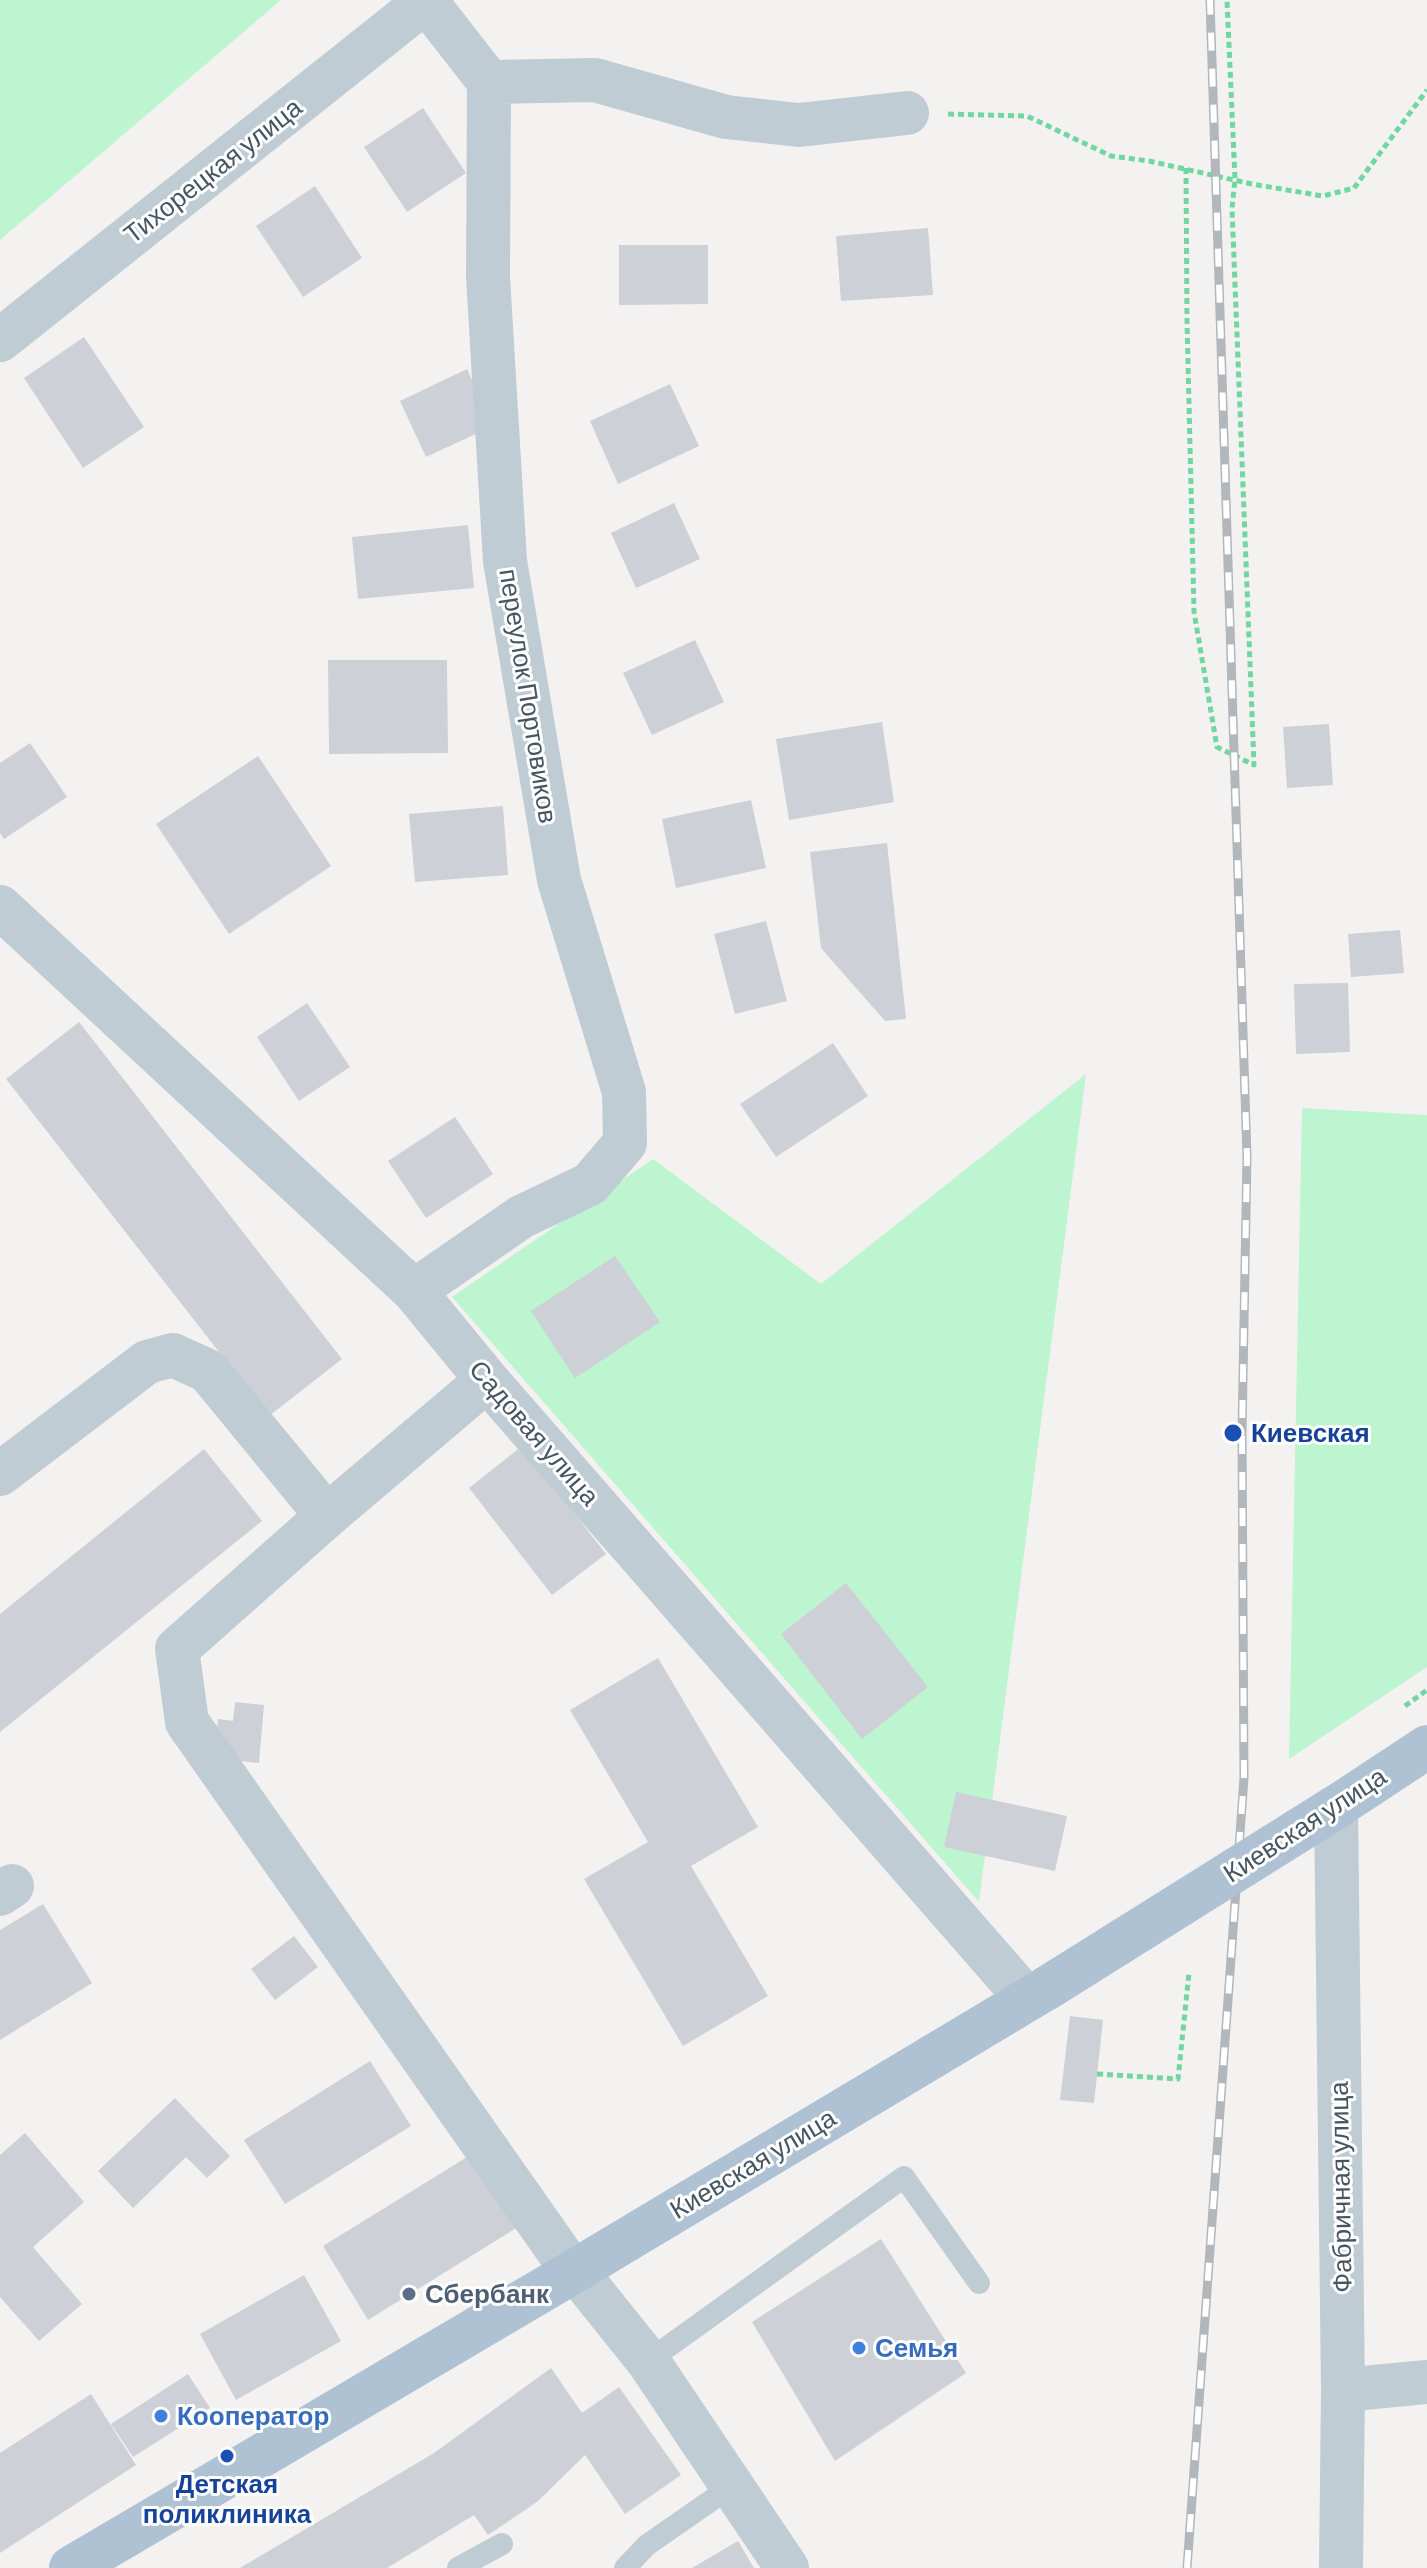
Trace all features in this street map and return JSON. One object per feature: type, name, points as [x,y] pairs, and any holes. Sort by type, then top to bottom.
[{"type":"main road","name":"Киевская улица","points":[[87,2564],[1037,1993],[1427,1747]]},
{"type":"street","points":[[426,1],[489,82],[595,80],[726,117],[799,125],[907,113]]},
{"type":"street","name":"Тихорецкая улица","points":[[0,340],[426,1]]},
{"type":"street","name":"переулок Портовиков","points":[[414,1291],[521,1217],[590,1184],[625,1143],[624,1092],[559,880],[505,561],[488,277],[489,82]]},
{"type":"street","name":"Садовая улица","points":[[0,907],[414,1291],[487,1380],[1037,1993]]},
{"type":"street","points":[[0,1474],[147,1362],[173,1355],[208,1371],[327,1516]]},
{"type":"street","points":[[487,1380],[177,1649],[187,1722],[573,2272],[648,2361],[787,2568]]},
{"type":"street","name":"Фабричная улица","points":[[1336,1807],[1343,2390],[1341,2568]]},
{"type":"street","points":[[1343,2390],[1427,2382]]},
{"type":"lane","points":[[648,2361],[904,2177],[979,2283]]},
{"type":"lane","points":[[625,2568],[647,2545],[732,2486]]},
{"type":"lane","points":[[458,2568],[502,2544]]},
{"type":"path","points":[[1186,168],[1194,612],[1217,747],[1254,765],[1227,0]]},
{"type":"path","points":[[907,113],[1027,116],[1111,156],[1323,196],[1354,188],[1427,90]]},
{"type":"path","points":[[1097,2074],[1178,2079],[1189,1973]]},
{"type":"green space","points":[[0,0],[281,0],[0,240]]},
{"type":"green space","points":[[1086,1074],[979,1902],[452,1297],[653,1159],[821,1284]]},
{"type":"green space","points":[[1302,1108],[1427,1115],[1427,1667],[1289,1759]]},
{"type":"building","points":[[423,108],[466,173],[407,212],[364,147]]},
{"type":"building","points":[[315,186],[362,258],[303,297],[256,226]]},
{"type":"building","points":[[928,228],[933,295],[841,301],[836,236]]},
{"type":"building","points":[[619,245],[708,245],[708,304],[619,305]]},
{"type":"building","points":[[84,337],[144,427],[83,468],[24,378]]},
{"type":"building","points":[[467,369],[493,426],[426,457],[400,401]]},
{"type":"building","points":[[670,384],[699,446],[618,484],[590,421]]},
{"type":"building","points":[[674,503],[700,559],[636,588],[611,533]]},
{"type":"building","points":[[468,525],[474,588],[358,599],[352,537]]},
{"type":"building","points":[[695,640],[724,702],[652,735],[623,673]]},
{"type":"building","points":[[328,660],[447,660],[448,753],[329,754]]},
{"type":"building","points":[[882,722],[894,802],[789,820],[776,739]]},
{"type":"building","points":[[1329,724],[1333,785],[1287,788],[1283,727]]},
{"type":"building","points":[[30,743],[67,797],[4,839],[0,833],[0,763]]},
{"type":"building","points":[[258,756],[331,866],[229,934],[156,824]]},
{"type":"building","points":[[751,800],[766,868],[676,888],[662,819]]},
{"type":"building","points":[[503,806],[508,875],[415,882],[409,814]]},
{"type":"building","points":[[887,843],[906,1019],[885,1021],[821,948],[810,852]]},
{"type":"building","points":[[766,921],[787,1001],[735,1014],[714,934]]},
{"type":"building","points":[[1400,930],[1404,973],[1351,977],[1348,934]]},
{"type":"building","points":[[1348,983],[1350,1052],[1296,1054],[1294,984]]},
{"type":"building","points":[[307,1003],[350,1067],[299,1101],[257,1037]]},
{"type":"building","points":[[79,1022],[342,1359],[269,1416],[6,1079]]},
{"type":"building","points":[[833,1043],[868,1096],[776,1157],[740,1104]]},
{"type":"building","points":[[455,1117],[493,1174],[426,1218],[388,1161]]},
{"type":"building","points":[[615,1256],[660,1322],[575,1378],[531,1311]]},
{"type":"building","points":[[522,1446],[606,1554],[552,1595],[469,1488]]},
{"type":"building","points":[[204,1449],[262,1521],[0,1732],[0,1614]]},
{"type":"building","points":[[846,1583],[928,1687],[862,1739],[781,1634]]},
{"type":"building","points":[[658,1658],[758,1827],[691,1866],[768,1996],[683,2046],[584,1879],[648,1842],[570,1710]]},
{"type":"building","points":[[235,1702],[264,1705],[259,1763],[230,1760],[215,1749],[218,1719],[233,1721]]},
{"type":"building","points":[[956,1792],[1067,1816],[1055,1871],[944,1847]]},
{"type":"building","points":[[43,1904],[92,1983],[0,2040],[0,1930]]},
{"type":"building","points":[[294,1936],[318,1967],[275,2000],[251,1969]]},
{"type":"building","points":[[1070,2016],[1103,2020],[1094,2103],[1060,2100]]},
{"type":"building","points":[[370,2061],[411,2126],[285,2204],[244,2140]]},
{"type":"building","points":[[175,2098],[230,2156],[207,2178],[186,2157],[133,2208],[98,2171]]},
{"type":"building","points":[[25,2133],[84,2202],[33,2247],[82,2304],[39,2341],[0,2297],[0,2155]]},
{"type":"building","points":[[472,2154],[518,2227],[368,2320],[323,2246]]},
{"type":"building","name":"Семья","points":[[881,2239],[966,2373],[835,2461],[752,2322]]},
{"type":"building","points":[[304,2275],[341,2341],[236,2400],[200,2334]]},
{"type":"building","points":[[551,2368],[582,2413],[619,2387],[681,2475],[625,2514],[585,2455],[537,2502],[488,2535],[474,2515],[387,2568],[240,2568],[434,2453]]},
{"type":"building","name":"Кооператор","points":[[188,2374],[210,2408],[133,2457],[111,2424]]},
{"type":"building","points":[[91,2394],[136,2465],[0,2553],[0,2453]]},
{"type":"building","points":[[738,2541],[754,2568],[692,2568]]},
{"type":"railway","points":[[1187,2568],[1244,1778],[1242,1433],[1247,1157],[1210,0]]},
{"type":"place","name":"Киевская","points":[[1233,1433]]},
{"type":"place","name":"Сбербанк","points":[[409,2294]]},
{"type":"place","name":"Семья","points":[[859,2348]]},
{"type":"place","name":"Кооператор","points":[[161,2416]]},
{"type":"place","name":"Детская поликлиника","points":[[227,2456]]}]
